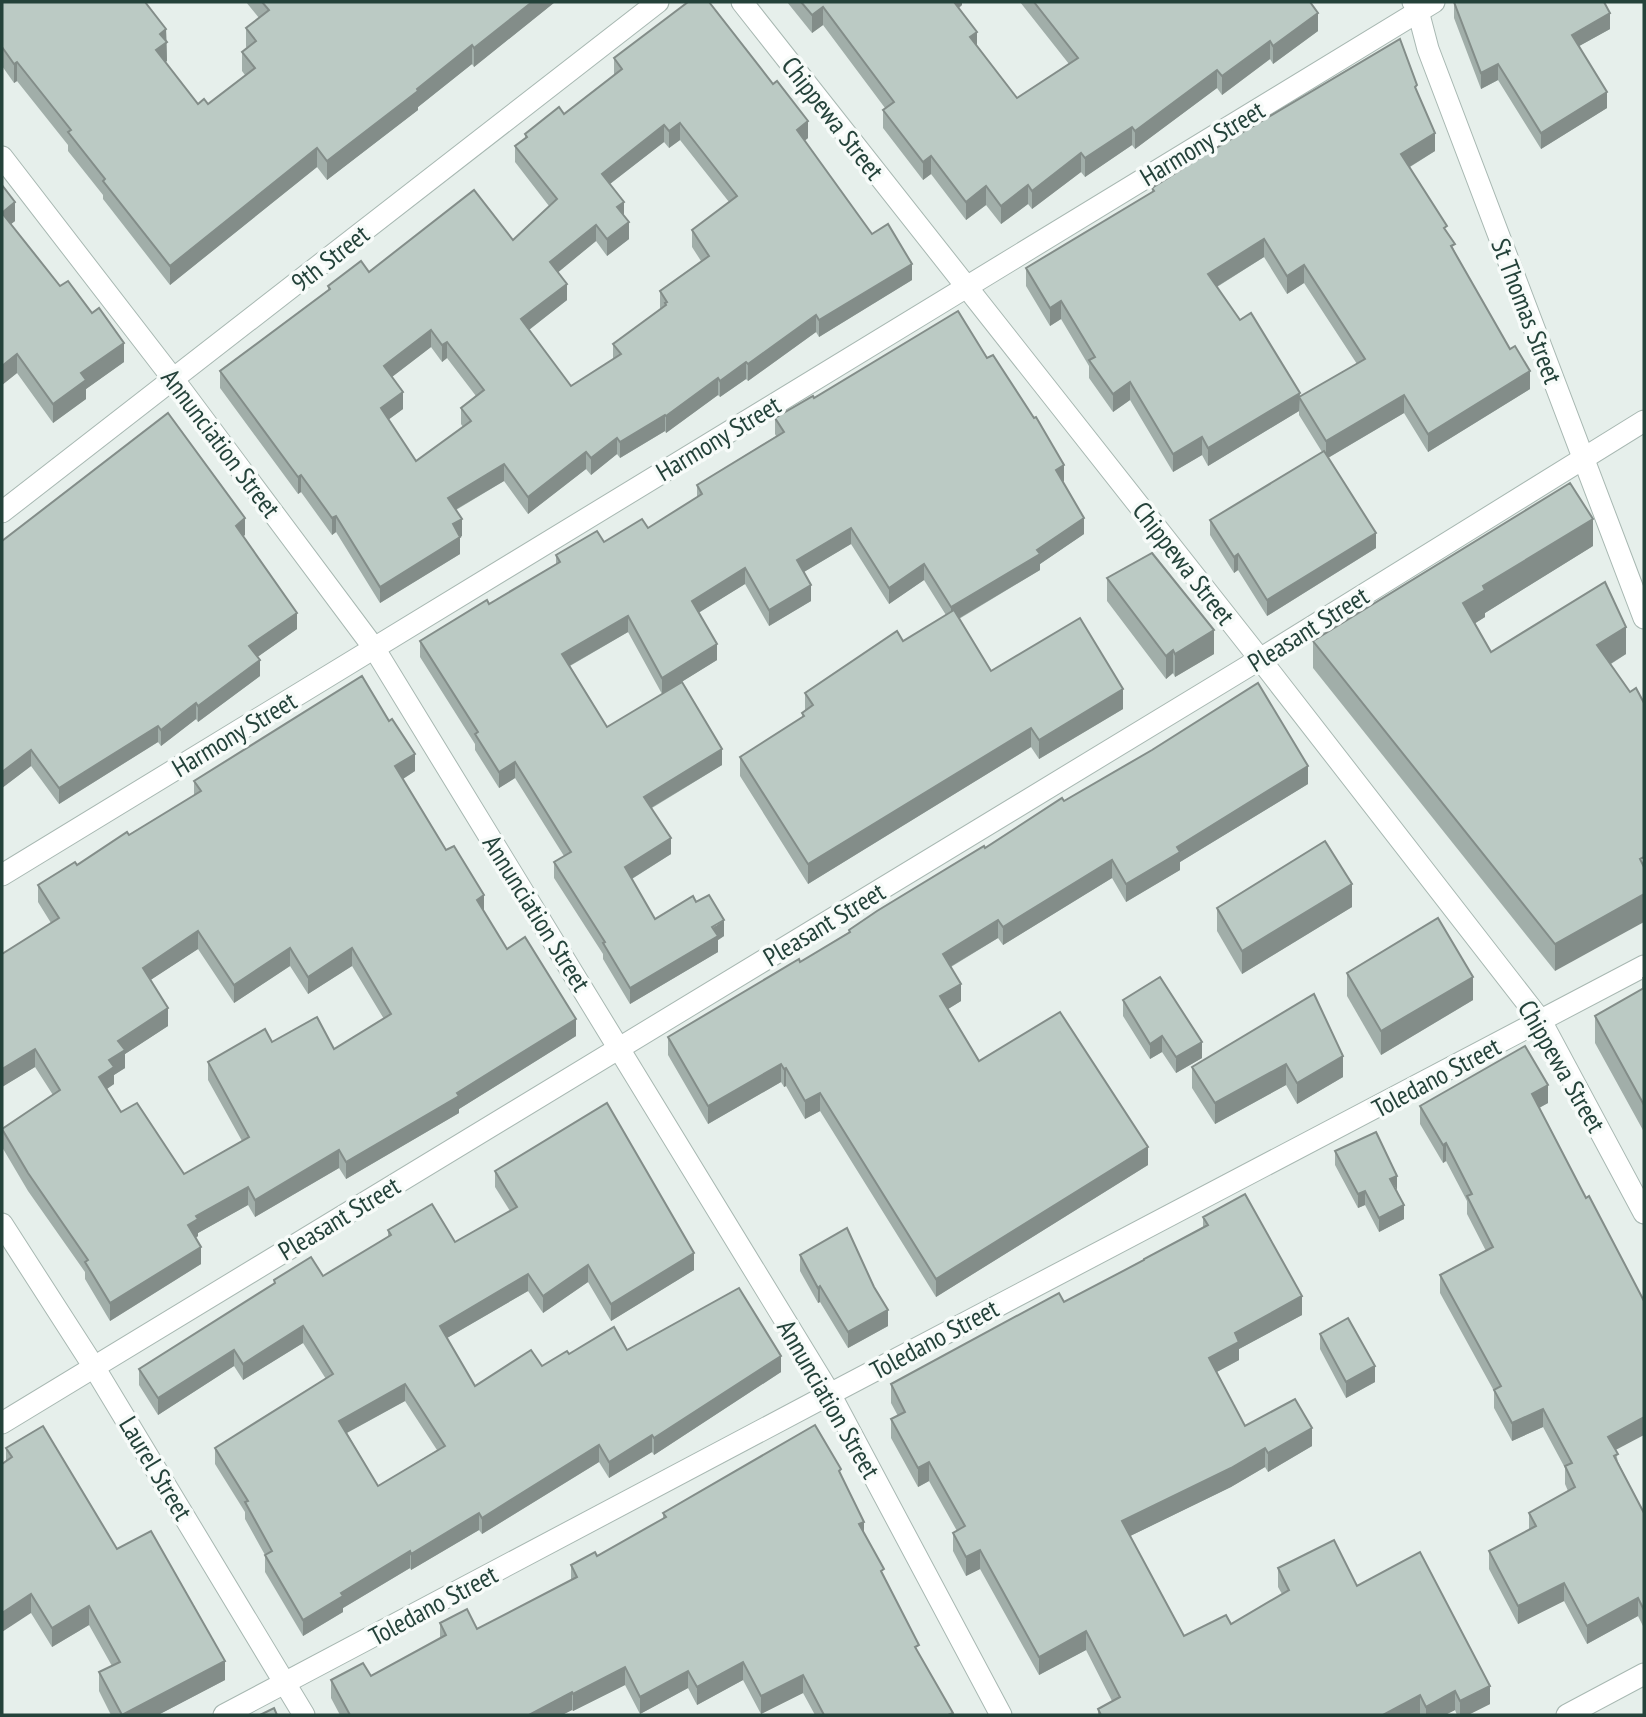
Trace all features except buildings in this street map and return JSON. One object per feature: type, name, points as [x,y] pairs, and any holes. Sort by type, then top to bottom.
[{"type":"street","name":"9th Street","points":[[2,512],[657,2]]},
{"type":"street","name":"Chippewa Street","points":[[742,2],[1260,659],[1541,1021],[1644,1213]]},
{"type":"street","name":"Harmony Street","points":[[2,876],[1422,5]]},
{"type":"street","name":"St Thomas Street","points":[[1422,5],[1429,49],[1644,618]]},
{"type":"street","name":"Annunciation Street","points":[[2,157],[174,380],[374,648],[830,1394],[1001,1715]]},
{"type":"street","name":"Pleasant Street","points":[[2,1423],[1260,659],[1644,421]]},
{"type":"street","name":"Toledano Street","points":[[224,1715],[1644,966]]},
{"type":"street","name":"Laurel Street","points":[[2,1224],[94,1367],[304,1715]]},
{"type":"street","points":[[1567,1715],[1644,1674]]}]
